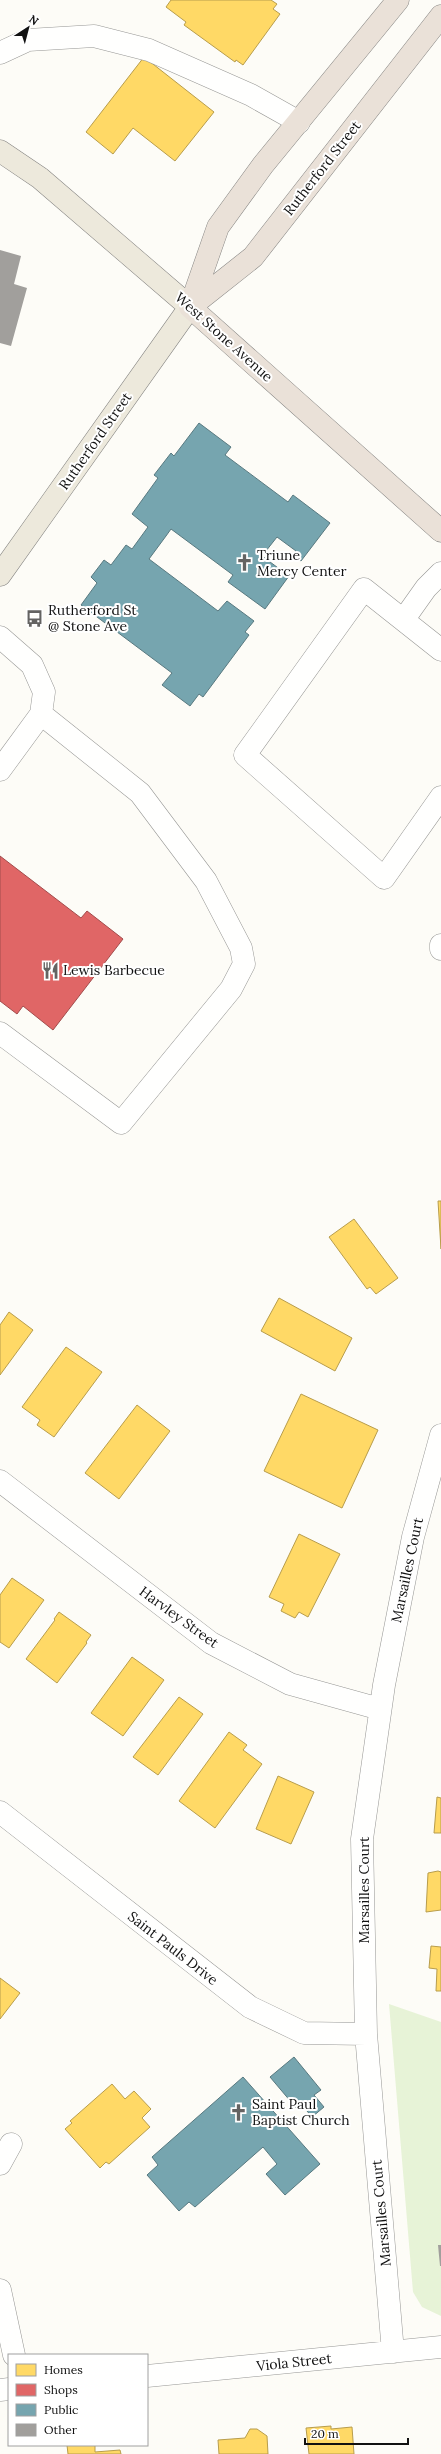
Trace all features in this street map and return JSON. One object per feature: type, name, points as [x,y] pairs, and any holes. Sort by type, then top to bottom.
[{"type":"highway","name":"Rutherford Street","points":[[190,307],[218,227],[263,165],[398,0]]},
{"type":"highway","name":"Rutherford Street","points":[[190,307],[253,257],[441,16]]},
{"type":"highway","name":"West Stone Avenue","points":[[190,307],[441,531]]},
{"type":"main road","name":"West Stone Avenue","points":[[0,151],[40,178],[190,307]]},
{"type":"main road","name":"Rutherford Street","points":[[0,575],[190,307]]},
{"type":"street","points":[[0,53],[28,40],[94,36],[149,50],[258,98],[299,122]]},
{"type":"street","points":[[404,619],[441,573]]},
{"type":"street","points":[[441,650],[404,619],[364,590],[245,755],[384,878],[441,797]]},
{"type":"street","points":[[0,637],[32,666],[44,692],[41,714],[0,770]]},
{"type":"street","points":[[0,1033],[121,1123],[231,989],[244,964],[241,948],[206,881],[140,793],[41,714]]},
{"type":"street","name":"Marsailles Court","points":[[393,2352],[366,2034],[362,1839],[380,1708],[413,1537],[441,1435]]},
{"type":"street","name":"Harvley Street","points":[[0,1481],[211,1643],[290,1684],[380,1708]]},
{"type":"street","name":"Saint Pauls Drive","points":[[0,1812],[250,2007],[304,2033],[366,2034]]},
{"type":"street","points":[[0,2164],[11,2144]]},
{"type":"street","points":[[0,2290],[14,2354]]},
{"type":"street","name":"Viola Street","points":[[148,2376],[441,2347]]},
{"type":"green space","points":[[389,2004],[441,2022],[441,2316],[422,2307],[413,2292]]},
{"type":"building: Homes","points":[[171,0],[271,0],[277,4],[273,9],[280,14],[243,65],[236,60],[235,62],[184,25],[186,22],[166,7]]},
{"type":"building: Homes","points":[[144,57],[214,112],[175,161],[133,128],[113,154],[86,132]]},
{"type":"building: Homes","points":[[438,1201],[441,1201],[441,1249]]},
{"type":"building: Homes","points":[[354,1219],[398,1278],[376,1294],[370,1287],[367,1289],[329,1237]]},
{"type":"building: Homes","points":[[279,1298],[352,1338],[335,1371],[261,1331]]},
{"type":"building: Homes","points":[[9,1312],[33,1330],[0,1375],[0,1325]]},
{"type":"building: Homes","points":[[66,1347],[102,1372],[54,1437],[37,1425],[40,1420],[22,1407]]},
{"type":"building: Homes","points":[[301,1394],[378,1430],[342,1508],[264,1471]]},
{"type":"building: Homes","points":[[137,1405],[170,1431],[119,1499],[85,1473]]},
{"type":"building: Homes","points":[[299,1534],[340,1554],[308,1617],[299,1612],[295,1618],[281,1611],[284,1604],[269,1597]]},
{"type":"building: Homes","points":[[12,1578],[44,1600],[9,1648],[0,1642],[0,1595]]},
{"type":"building: Homes","points":[[59,1612],[91,1635],[86,1642],[87,1643],[57,1683],[26,1659],[55,1620],[54,1619]]},
{"type":"building: Homes","points":[[132,1657],[164,1680],[123,1736],[91,1713]]},
{"type":"building: Homes","points":[[179,1697],[203,1714],[158,1775],[133,1757]]},
{"type":"building: Homes","points":[[229,1732],[247,1745],[243,1750],[262,1764],[215,1828],[179,1801]]},
{"type":"building: Homes","points":[[278,1776],[314,1792],[291,1844],[256,1829]]},
{"type":"building: Homes","points":[[437,1797],[441,1798],[441,1833],[434,1833]]},
{"type":"building: Homes","points":[[438,1871],[441,1872],[441,1910],[426,1912],[428,1873]]},
{"type":"building: Homes","points":[[431,1946],[441,1947],[441,1991],[436,1991],[437,1969],[429,1968]]},
{"type":"building: Homes","points":[[0,1978],[20,1993],[0,2019]]},
{"type":"building: Homes","points":[[112,2084],[125,2099],[134,2091],[151,2109],[142,2118],[150,2127],[109,2164],[106,2162],[100,2168],[65,2129],[72,2123],[70,2121]]},
{"type":"building: Homes","points":[[331,2426],[331,2429],[352,2427],[354,2454],[309,2454],[306,2428]]},
{"type":"building: Homes","points":[[250,2429],[257,2429],[267,2436],[268,2454],[219,2454],[218,2440],[245,2438]]},
{"type":"building: Homes","points":[[67,2446],[95,2446],[95,2452],[120,2450],[121,2454],[68,2454]]},
{"type":"building: Shops","name":"Lewis Barbecue","points":[[0,856],[81,918],[87,911],[123,939],[53,1030],[23,1006],[17,1014],[0,1001]]},
{"type":"building: Public","name":"Triune Mercy Center","points":[[199,423],[231,447],[225,455],[288,502],[293,495],[330,523],[301,561],[293,555],[296,551],[277,537],[262,556],[289,576],[265,609],[228,582],[233,575],[171,529],[149,559],[218,611],[227,601],[254,621],[245,632],[249,635],[203,697],[199,694],[190,706],[162,685],[172,673],[81,605],[97,583],[91,577],[104,560],[111,565],[126,545],[132,549],[148,527],[132,514],[158,478],[154,475],[171,453],[174,456]]},
{"type":"building: Public","points":[[294,2057],[321,2090],[314,2095],[324,2107],[312,2117],[302,2105],[297,2109],[270,2077]]},
{"type":"building: Public","name":"Saint Paul Baptist Church","points":[[243,2077],[320,2164],[285,2195],[266,2174],[277,2164],[263,2147],[195,2207],[189,2202],[179,2211],[147,2175],[158,2165],[152,2157]]},
{"type":"building: Other","points":[[0,250],[21,256],[14,284],[27,288],[11,346],[0,343]]},
{"type":"building: Other","points":[[438,2245],[441,2245],[441,2266],[440,2266]]},
{"type":"place","name":"Triune Mercy Center","points":[[244,563]]},
{"type":"place","name":"Rutherford St @ Stone Ave","points":[[35,618]]},
{"type":"place","name":"Lewis Barbecue","points":[[50,970]]},
{"type":"place","name":"Saint Paul Baptist Church","points":[[239,2112]]}]
